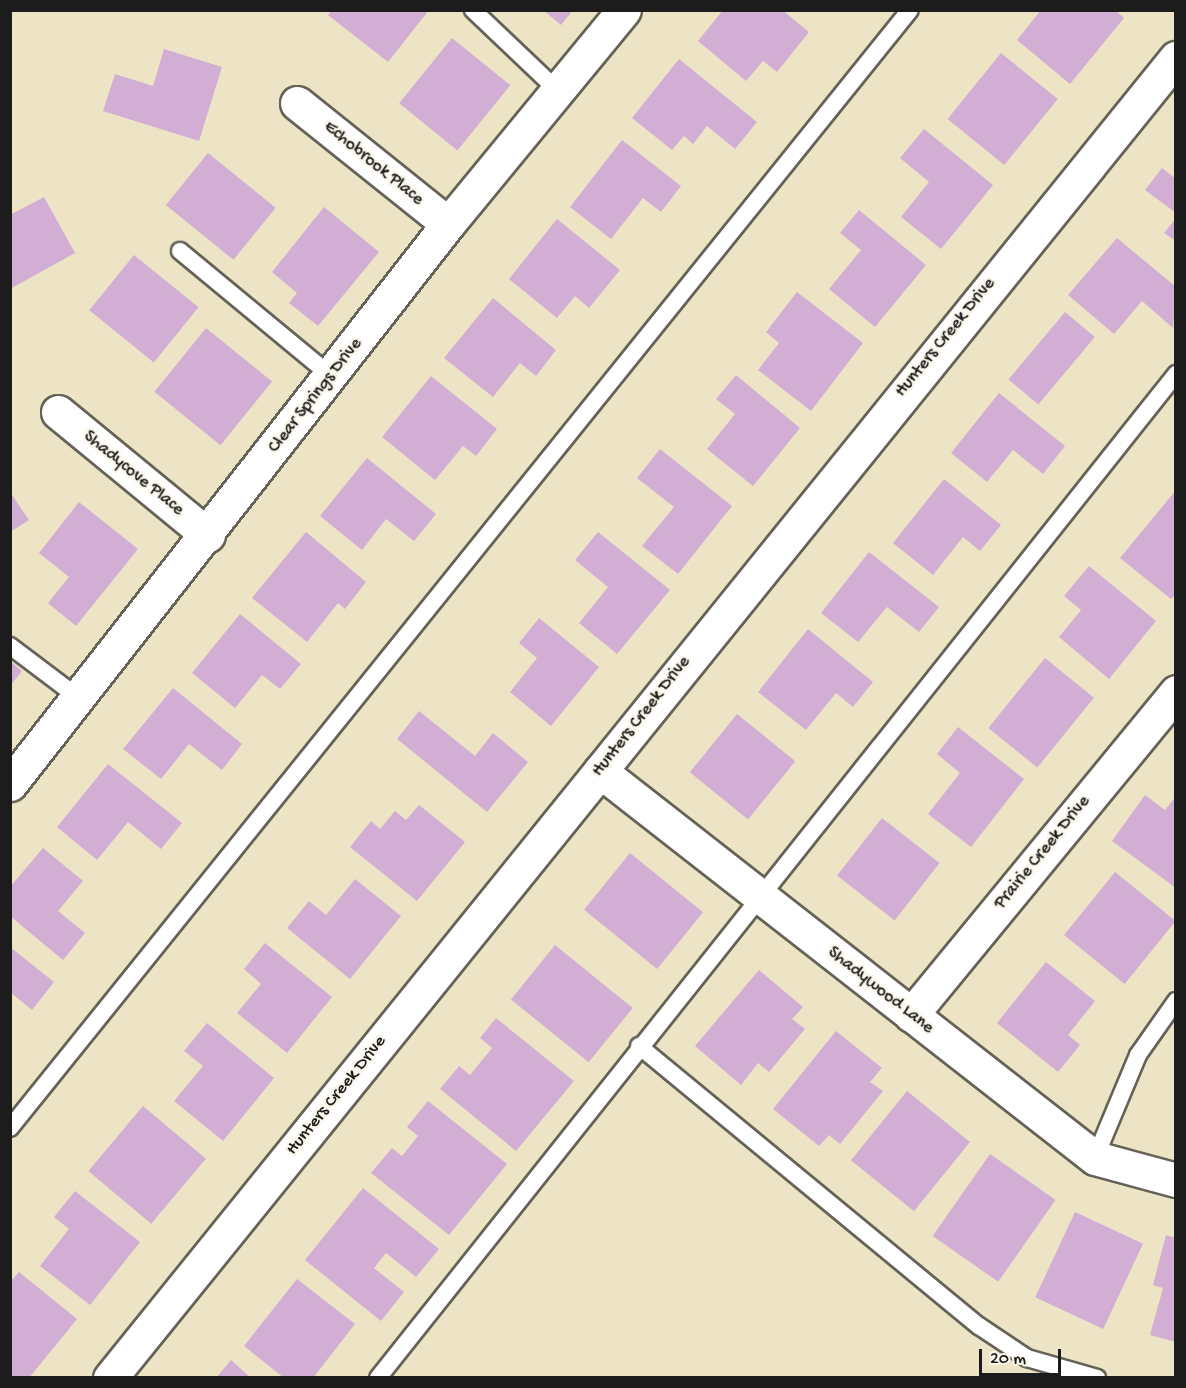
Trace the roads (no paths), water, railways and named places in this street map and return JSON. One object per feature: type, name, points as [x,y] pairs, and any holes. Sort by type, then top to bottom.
[{"type":"street","name":"Clear Springs Drive","points":[[10,784],[208,535],[448,224],[556,89],[624,10]]},
{"type":"street","name":"Hunters Creek Drive","points":[[110,1377],[1176,58]]},
{"type":"street","name":"Echobrook Place","points":[[297,103],[448,224]]},
{"type":"street","name":"Shadycove Place","points":[[58,412],[208,535]]},
{"type":"street","name":"Prairie Creek Drive","points":[[911,1015],[1176,692]]},
{"type":"street","name":"Shadywood Lane","points":[[600,771],[758,897],[1095,1158],[1176,1180]]},
{"type":"lane","points":[[473,10],[556,89]]},
{"type":"lane","points":[[10,1128],[910,10]]},
{"type":"lane","points":[[180,251],[331,376]]},
{"type":"lane","points":[[378,1377],[639,1046],[1176,374]]},
{"type":"lane","points":[[10,646],[79,698]]},
{"type":"lane","points":[[1095,1158],[1138,1055],[1176,1001]]},
{"type":"lane","points":[[639,1046],[979,1326],[1027,1358],[1097,1377]]}]
